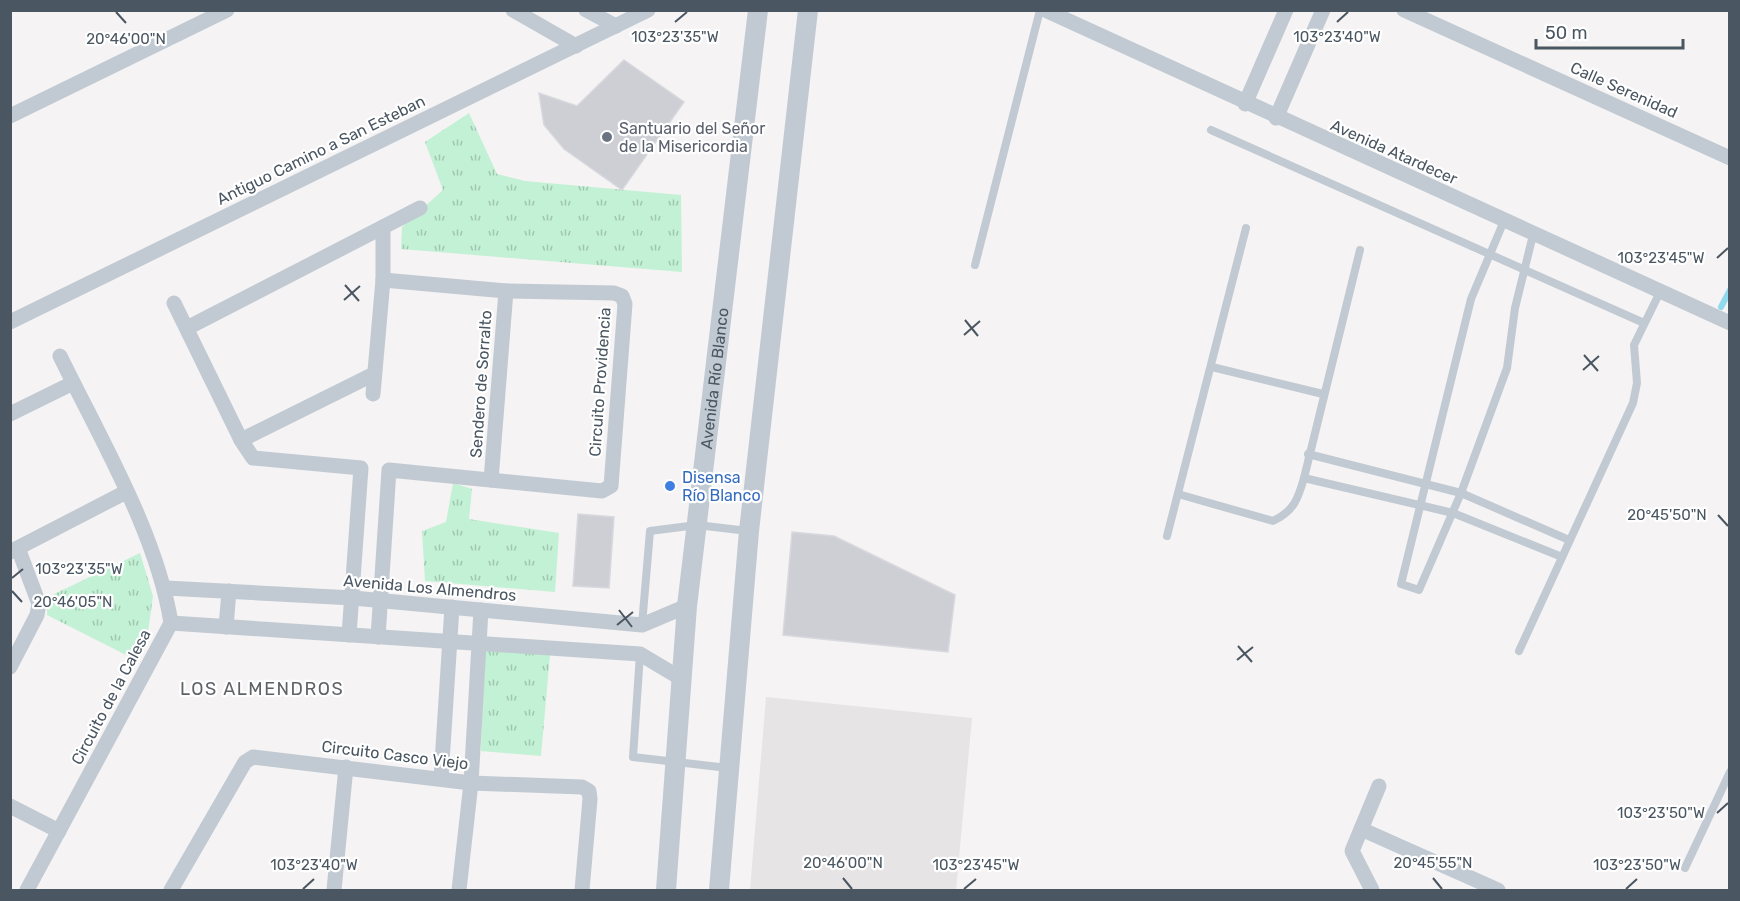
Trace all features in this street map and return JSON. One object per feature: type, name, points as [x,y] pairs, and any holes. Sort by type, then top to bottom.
[{"type":"street","points":[[10,116],[227,10]]},
{"type":"street","points":[[513,10],[576,46]]},
{"type":"street","points":[[586,10],[616,26]]},
{"type":"street","name":"Antiguo Camino a San Esteban","points":[[10,322],[648,10]]},
{"type":"street","name":"Avenida Río Blanco","points":[[666,891],[687,606],[758,10]]},
{"type":"street","points":[[719,891],[749,531],[808,10]]},
{"type":"street","name":"Avenida Atardecer","points":[[1045,10],[1245,104],[1730,324]]},
{"type":"street","points":[[1245,104],[1286,10]]},
{"type":"street","points":[[1276,118],[1323,10]]},
{"type":"street","name":"Calle Serenidad","points":[[1404,10],[1730,158]]},
{"type":"street","points":[[187,328],[420,208]]},
{"type":"street","points":[[373,394],[384,280],[383,227]]},
{"type":"street","name":"Circuito Providencia","points":[[381,601],[389,470],[602,491],[610,486],[625,304],[622,296],[614,293],[506,291],[384,280]]},
{"type":"street","name":"Sendero de Sorralto","points":[[491,480],[506,291]]},
{"type":"street","points":[[174,303],[241,440],[253,458],[263,461],[360,468],[349,635]]},
{"type":"street","name":"Circuito de la Calesa","points":[[27,891],[171,623],[166,588],[126,492],[60,356]]},
{"type":"street","points":[[241,440],[374,374]]},
{"type":"street","points":[[10,414],[73,383]]},
{"type":"street","points":[[10,667],[37,615],[39,604],[14,550],[126,492]]},
{"type":"street","name":"Avenida Los Almendros","points":[[166,588],[353,598],[642,625],[687,606]]},
{"type":"street","points":[[226,627],[229,591]]},
{"type":"street","points":[[378,637],[381,601]]},
{"type":"street","points":[[441,778],[452,608]]},
{"type":"street","points":[[459,891],[471,783],[481,610]]},
{"type":"street","points":[[171,623],[640,654],[682,679]]},
{"type":"street","name":"Circuito Casco Viejo","points":[[171,891],[245,762],[253,757],[471,783],[582,787],[589,791],[590,799],[582,891]]},
{"type":"street","points":[[334,891],[346,767]]},
{"type":"street","points":[[1372,891],[1352,851],[1379,786]]},
{"type":"street","points":[[10,806],[59,831]]},
{"type":"street","points":[[1361,829],[1498,891]]},
{"type":"lane","points":[[975,265],[1040,10]]},
{"type":"lane","points":[[1210,130],[1644,323]]},
{"type":"lane","points":[[1504,221],[1471,299],[1401,584],[1419,590],[1461,493],[1507,368],[1515,308],[1533,235]]},
{"type":"lane","points":[[1167,536],[1246,228]]},
{"type":"lane","points":[[1178,494],[1274,521],[1288,513],[1297,501],[1360,250]]},
{"type":"lane","points":[[1519,651],[1633,403],[1637,383],[1634,345],[1660,292]]},
{"type":"lane","points":[[1212,367],[1323,394]]},
{"type":"lane","points":[[1308,454],[1461,493],[1569,540]]},
{"type":"lane","points":[[1304,478],[1420,503],[1453,513],[1562,557]]},
{"type":"lane","points":[[642,625],[650,531],[697,525],[749,531]]},
{"type":"lane","points":[[640,654],[633,757],[675,764],[728,768]]},
{"type":"lane","points":[[1685,868],[1730,771]]},
{"type":"shaded area","points":[[766,697],[972,718],[956,890],[750,890]]},
{"type":"green space","points":[[469,113],[497,174],[525,181],[681,195],[682,272],[401,249],[402,227],[443,190],[425,142]]},
{"type":"green space","points":[[453,483],[472,489],[469,519],[559,533],[555,592],[425,581],[422,531],[446,522]]},
{"type":"green space","points":[[140,553],[153,596],[148,632],[136,660],[47,615],[48,597]]},
{"type":"green space","points":[[483,648],[550,655],[541,756],[481,751]]},
{"type":"building","name":"Santuario del Señor de la Misericordia","points":[[624,60],[684,102],[622,190],[564,149],[544,125],[539,93],[577,106]]},
{"type":"building","points":[[578,514],[614,517],[609,588],[573,586]]},
{"type":"building","points":[[792,532],[834,536],[955,595],[948,652],[783,635]]},
{"type":"waterway","points":[[1721,307],[1730,290]]},
{"type":"place","name":"Santuario del Señor de la Misericordia","points":[[607,137]]},
{"type":"place","name":"Disensa Río Blanco","points":[[670,486]]},
{"type":"district","name":"LOS ALMENDROS","points":[[262,689]]}]
